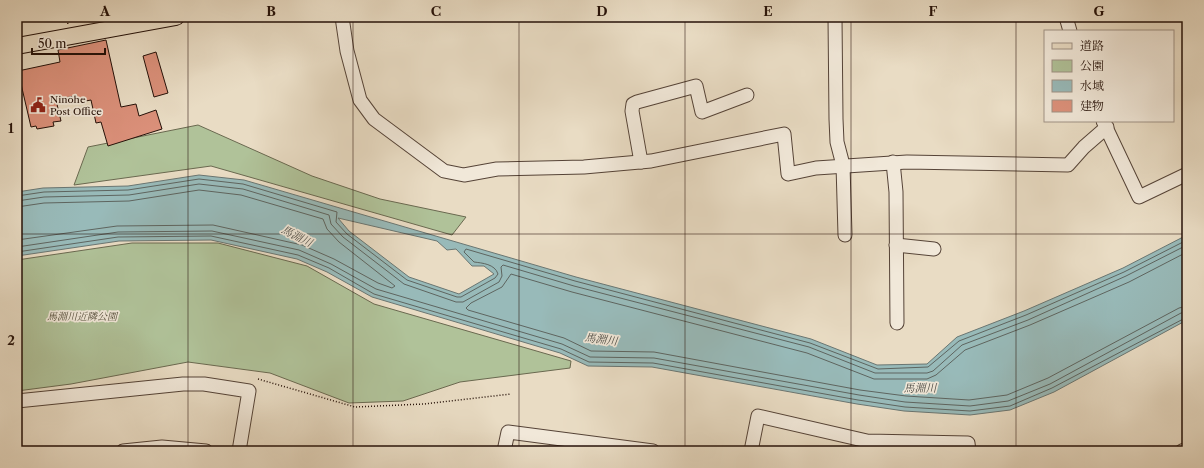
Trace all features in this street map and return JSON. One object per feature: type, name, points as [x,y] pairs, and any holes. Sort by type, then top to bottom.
[{"type":"main road","points":[[17,46],[176,17]]},
{"type":"street","points":[[342,17],[347,51],[360,100],[374,119],[444,171],[464,176],[497,169],[584,167],[641,162],[784,134],[788,174],[816,168],[894,162],[1033,163],[1068,165],[1105,124],[1139,196],[1187,174]]},
{"type":"street","points":[[835,17],[837,142],[843,165],[845,235]]},
{"type":"street","points":[[1066,17],[1070,30]]},
{"type":"street","points":[[641,162],[632,111],[633,104],[696,86],[702,112],[747,95]]},
{"type":"street","points":[[894,162],[896,192],[896,323]]},
{"type":"street","points":[[896,245],[934,249]]},
{"type":"street","points":[[17,401],[183,384],[204,384],[249,391],[239,451]]},
{"type":"street","points":[[751,451],[758,416],[831,434],[867,441],[968,443],[969,451]]},
{"type":"street","points":[[504,451],[508,432],[653,451]]},
{"type":"street","points":[[123,451],[162,447],[206,451]]},
{"type":"street","points":[[1182,451],[1187,449]]},
{"type":"path","points":[[258,379],[355,407],[424,404],[511,394]]},
{"type":"green space","points":[[198,125],[312,176],[380,199],[466,217],[452,235],[211,166],[74,185],[88,147]]},
{"type":"green space","name":"馬淵川近隣公園","points":[[132,243],[218,243],[307,266],[374,304],[571,361],[570,368],[460,382],[403,401],[349,403],[270,373],[188,362],[71,384],[17,391],[17,260]]},
{"type":"water","name":"馬淵川","points":[[199,175],[244,180],[576,277],[811,339],[877,365],[927,364],[957,337],[1024,311],[1123,268],[1187,235],[1187,320],[1054,392],[1010,410],[970,415],[904,411],[857,404],[652,367],[588,366],[560,353],[372,297],[327,272],[297,259],[211,240],[119,241],[17,256],[17,192],[43,188],[128,186]],"holes":[[[338,218],[437,241],[447,250],[456,249],[472,266],[484,266],[494,274],[459,294],[409,277],[349,231]]]},
{"type":"building","points":[[106,40],[121,107],[136,104],[139,116],[156,110],[162,129],[108,146],[101,122],[96,123],[91,100],[75,103],[74,96],[56,100],[61,121],[53,122],[54,126],[37,129],[36,126],[31,127],[18,71],[60,62],[58,50]]},
{"type":"building","points":[[156,52],[168,93],[154,97],[143,56]]},
{"type":"place","name":"Ninohe Post Office","points":[[38,105]]}]
